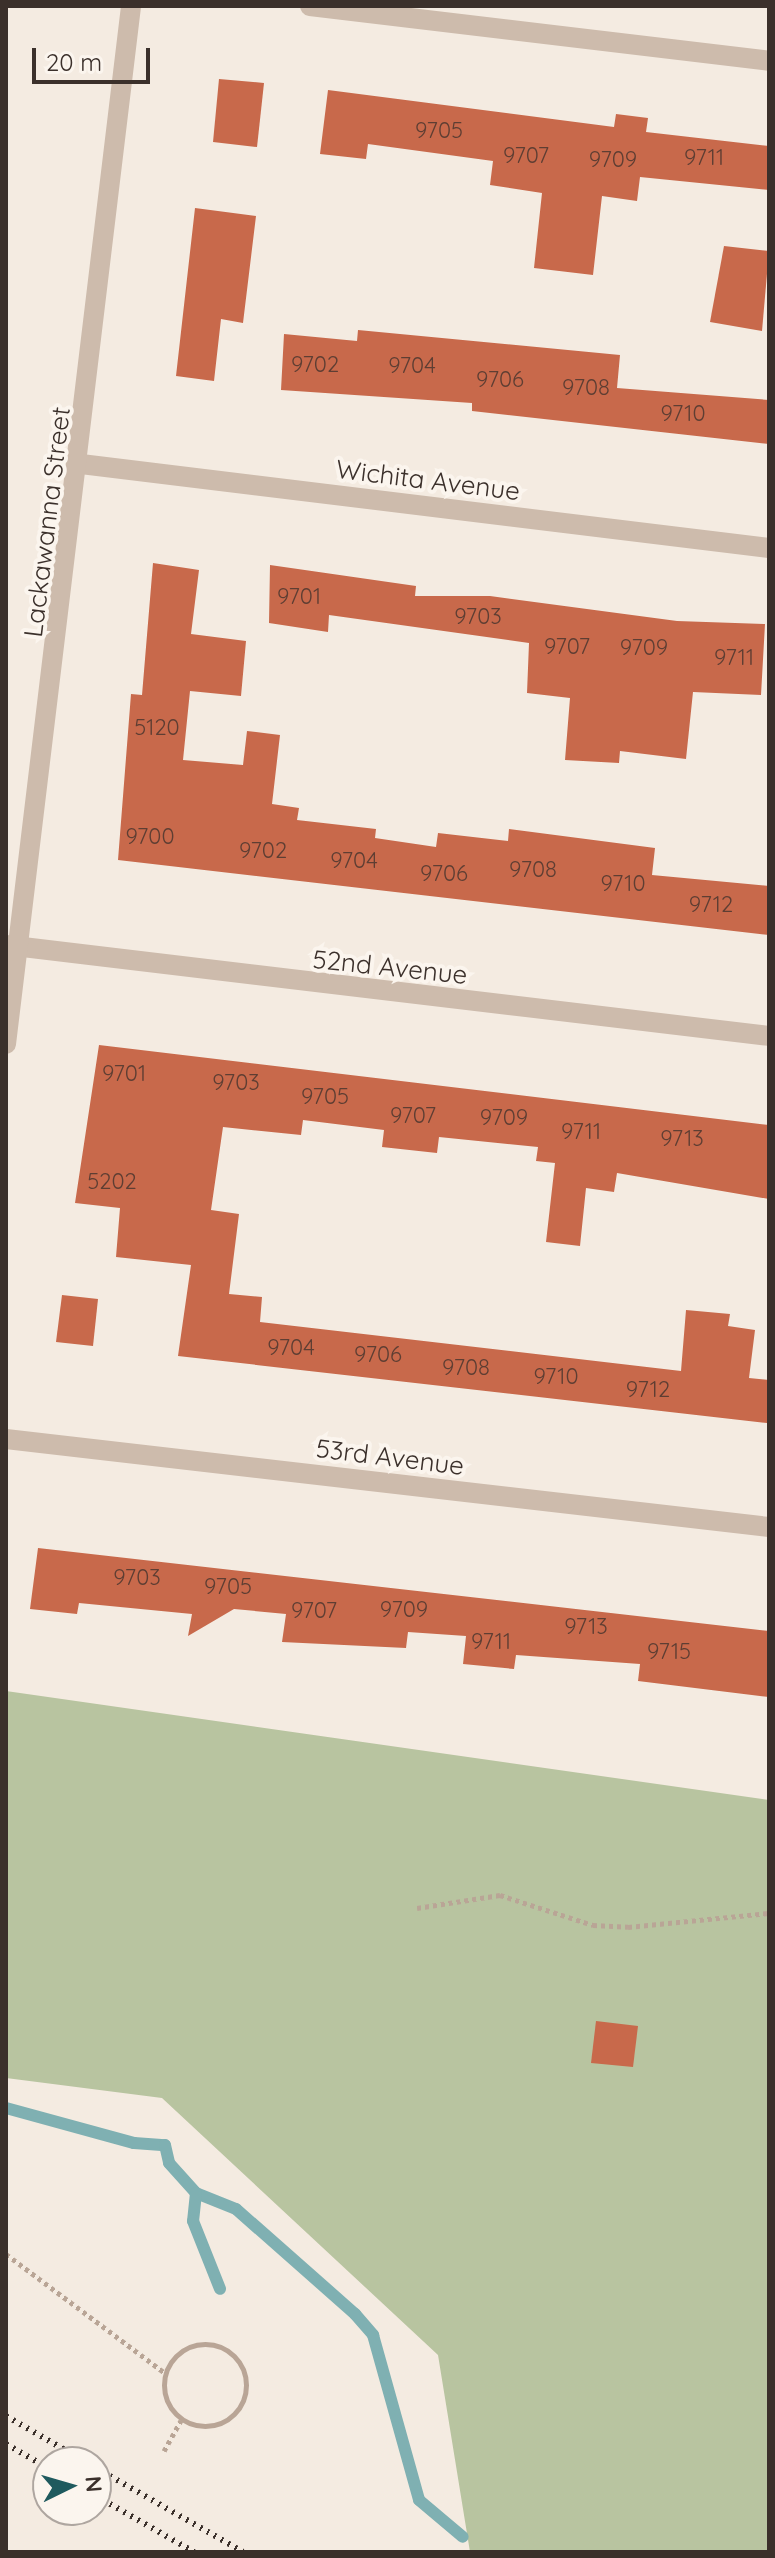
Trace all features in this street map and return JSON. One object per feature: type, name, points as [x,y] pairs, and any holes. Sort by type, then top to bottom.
[{"type":"street","name":"Lackawanna Street","points":[[6,1044],[13,948],[81,464],[131,6]]},
{"type":"street","points":[[310,6],[769,61]]},
{"type":"street","name":"Wichita Avenue","points":[[81,464],[769,548]]},
{"type":"street","name":"52nd Avenue","points":[[13,948],[769,1036]]},
{"type":"street","name":"53rd Avenue","points":[[6,1439],[769,1527]]},
{"type":"path","points":[[417,1908],[500,1895],[593,1925],[628,1927],[769,1913]]},
{"type":"path","points":[[6,2254],[165,2373]]},
{"type":"path","points":[[200,2343],[237,2356],[247,2378],[245,2400],[227,2421],[207,2428],[181,2420],[164,2396],[165,2373],[175,2355],[200,2343]]},
{"type":"path","points":[[164,2451],[181,2420]]},
{"type":"green space","points":[[6,1691],[769,1800],[769,2552],[470,2552],[438,2355],[162,2098],[6,2078]]},
{"type":"building","points":[[219,79],[264,83],[257,147],[213,142]]},
{"type":"building","points":[[328,90],[614,127],[616,114],[648,118],[646,132],[769,146],[769,190],[640,177],[637,201],[602,196],[593,275],[534,268],[542,193],[490,185],[493,161],[368,144],[366,159],[320,154]]},
{"type":"building","points":[[195,208],[256,216],[243,323],[221,319],[214,381],[176,376]]},
{"type":"building","points":[[724,246],[769,251],[762,331],[710,322]]},
{"type":"building","points":[[358,330],[620,355],[617,388],[769,400],[769,444],[472,411],[472,403],[281,390],[284,334],[357,341]]},
{"type":"building","points":[[153,563],[199,570],[191,634],[246,641],[241,696],[190,691],[183,760],[243,765],[247,731],[280,735],[272,804],[299,808],[297,820],[376,829],[375,838],[436,847],[438,833],[508,841],[509,829],[655,848],[652,875],[769,886],[769,935],[118,860],[131,694],[142,695]]},
{"type":"building","points":[[270,565],[416,586],[415,596],[490,596],[677,621],[765,624],[761,695],[693,692],[686,759],[620,751],[619,763],[565,760],[570,698],[527,693],[529,643],[329,615],[328,632],[269,623]]},
{"type":"building","points":[[99,1045],[769,1125],[769,1199],[617,1173],[614,1192],[586,1188],[580,1246],[546,1242],[555,1163],[536,1161],[538,1147],[439,1137],[437,1153],[382,1147],[384,1130],[303,1120],[301,1135],[223,1127],[211,1210],[239,1214],[229,1294],[262,1297],[260,1322],[681,1371],[686,1310],[730,1314],[728,1326],[755,1330],[749,1378],[769,1380],[767,1423],[178,1356],[191,1265],[116,1257],[120,1208],[75,1203]]},
{"type":"building","points":[[62,1295],[98,1299],[93,1346],[56,1342]]},
{"type":"building","points":[[38,1548],[769,1631],[769,1697],[638,1681],[640,1664],[516,1655],[514,1669],[463,1664],[466,1636],[408,1632],[406,1648],[282,1642],[286,1614],[234,1609],[188,1636],[192,1614],[79,1603],[77,1614],[30,1609]]},
{"type":"building","points":[[596,2021],[638,2026],[633,2067],[591,2063]]},
{"type":"waterway","points":[[6,2108],[134,2143],[165,2145],[169,2163],[196,2193],[236,2209],[355,2314],[373,2335],[419,2500],[463,2537]]},
{"type":"waterway","points":[[196,2193],[193,2221],[220,2289]]},
{"type":"railway","points":[[6,2416],[58,2446]]},
{"type":"railway","points":[[6,2444],[32,2459]]},
{"type":"railway","points":[[112,2477],[243,2552]]},
{"type":"railway","points":[[112,2505],[194,2552]]}]
